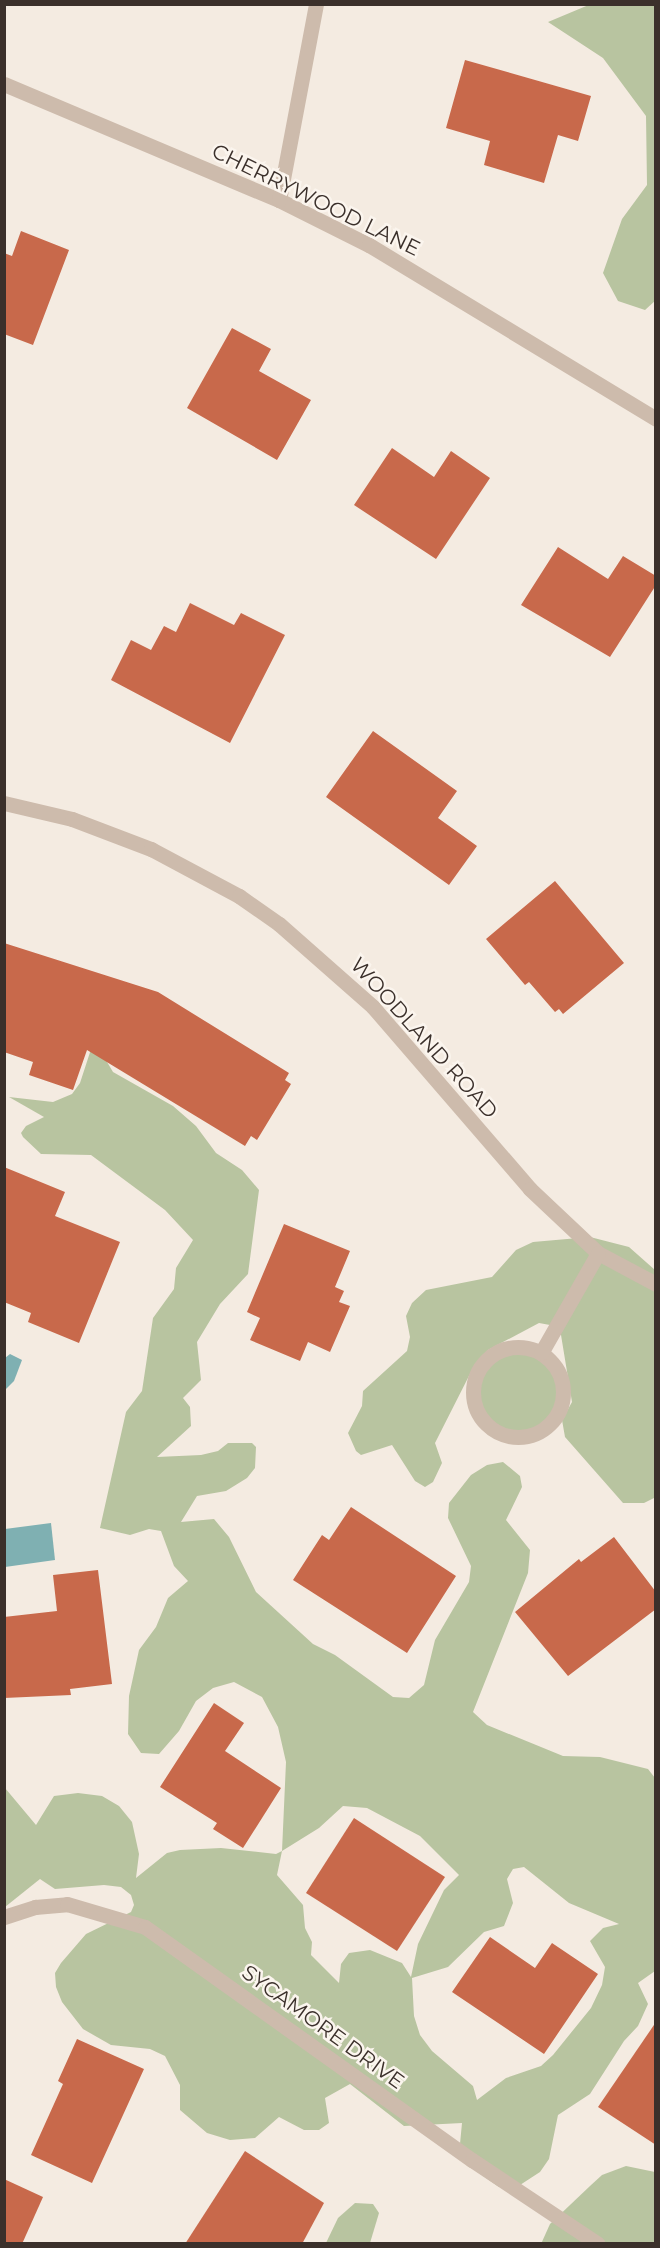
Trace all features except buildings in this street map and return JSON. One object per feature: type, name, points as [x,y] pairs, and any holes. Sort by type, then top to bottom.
[{"type":"street","points":[[279,200],[316,4]]},
{"type":"street","name":"CHERRYWOOD LANE","points":[[4,84],[279,200],[409,267],[656,419]]},
{"type":"street","name":"WOODLAND ROAD","points":[[4,803],[72,819],[151,849],[231,891],[279,924],[373,1007],[530,1189],[598,1253],[656,1284]]},
{"type":"street","points":[[541,1353],[598,1253]]},
{"type":"street","points":[[528,1347],[541,1353],[561,1376],[564,1393],[555,1419],[531,1436],[498,1433],[477,1411],[473,1386],[477,1372],[484,1361],[506,1348],[528,1347]]},
{"type":"street","name":"SYCAMORE DRIVE","points":[[4,1917],[35,1907],[67,1904],[145,1928],[472,2160],[598,2244]]},
{"type":"green space","points":[[591,4],[655,5],[656,300],[645,310],[618,301],[603,273],[622,219],[647,185],[646,116],[603,58],[548,22]]},
{"type":"green space","points":[[94,1040],[113,1072],[173,1106],[196,1126],[216,1153],[242,1170],[259,1190],[248,1274],[220,1304],[197,1342],[201,1380],[183,1398],[190,1407],[191,1426],[157,1457],[201,1455],[218,1451],[228,1443],[252,1443],[256,1447],[255,1468],[247,1478],[226,1491],[197,1496],[181,1522],[214,1519],[229,1537],[256,1592],[313,1644],[335,1655],[393,1697],[409,1698],[424,1685],[435,1640],[469,1582],[471,1566],[448,1518],[449,1503],[471,1475],[487,1465],[503,1462],[520,1476],[522,1487],[506,1520],[530,1550],[528,1573],[473,1712],[487,1725],[563,1756],[600,1757],[648,1769],[655,1778],[655,1971],[638,1983],[648,2004],[638,2026],[624,2041],[590,2094],[558,2115],[549,2159],[540,2172],[520,2185],[499,2187],[469,2166],[460,2144],[462,2123],[404,2126],[350,2084],[325,2098],[329,2123],[319,2130],[304,2130],[279,2117],[255,2138],[230,2140],[207,2133],[180,2110],[180,2085],[165,2056],[150,2049],[111,2045],[83,2029],[62,2002],[56,1987],[55,1973],[61,1963],[86,1934],[131,1912],[134,1905],[131,1895],[121,1887],[104,1885],[55,1889],[40,1879],[5,1907],[5,1788],[36,1825],[54,1796],[78,1793],[102,1796],[119,1806],[132,1822],[139,1854],[136,1878],[167,1853],[180,1850],[221,1848],[276,1854],[282,1851],[286,1762],[278,1727],[262,1697],[234,1682],[213,1688],[196,1701],[179,1731],[159,1754],[141,1753],[128,1734],[129,1696],[139,1650],[156,1627],[168,1598],[188,1581],[174,1566],[161,1531],[149,1529],[130,1535],[100,1528],[126,1412],[142,1391],[153,1318],[174,1289],[176,1268],[193,1240],[165,1210],[91,1155],[41,1154],[23,1137],[21,1133],[26,1126],[44,1117],[9,1097],[53,1102],[72,1094],[80,1083]],"holes":[[[343,1806],[367,1808],[420,1836],[459,1875],[444,1890],[418,1944],[411,1977],[402,1963],[370,1950],[349,1953],[341,1964],[339,1983],[311,1955],[312,1942],[305,1928],[303,1905],[277,1875],[282,1851],[319,1828]],[[524,1867],[569,1903],[619,1924],[603,1928],[590,1941],[605,1967],[602,1985],[591,2008],[553,2055],[541,2066],[506,2078],[477,2100],[473,2086],[432,2051],[420,2035],[414,2016],[412,1978],[448,1967],[484,1932],[504,1926],[513,1903],[507,1879],[513,1869]]]},
{"type":"green space","points":[[590,1237],[629,1247],[655,1270],[656,1497],[644,1503],[623,1503],[565,1437],[562,1420],[572,1402],[561,1335],[550,1325],[539,1323],[488,1350],[474,1366],[435,1443],[442,1463],[433,1482],[425,1487],[415,1481],[392,1445],[361,1455],[356,1451],[348,1433],[362,1406],[363,1391],[407,1351],[410,1337],[406,1316],[412,1303],[426,1290],[492,1277],[516,1250],[533,1242]]},
{"type":"green space","points":[[509,1347],[527,1347],[543,1354],[556,1367],[563,1383],[563,1401],[556,1417],[543,1430],[527,1437],[509,1437],[493,1430],[480,1417],[473,1401],[473,1383],[480,1367],[493,1354]]},
{"type":"green space","points":[[626,2166],[655,2172],[655,2243],[541,2244],[550,2224],[590,2186],[602,2175]]},
{"type":"green space","points":[[355,2203],[373,2204],[379,2213],[370,2243],[326,2243],[338,2218]]},
{"type":"water","points":[[10,1354],[22,1360],[14,1381],[5,1390],[5,1358]]},
{"type":"water","points":[[51,1523],[55,1560],[5,1567],[5,1529]]}]
